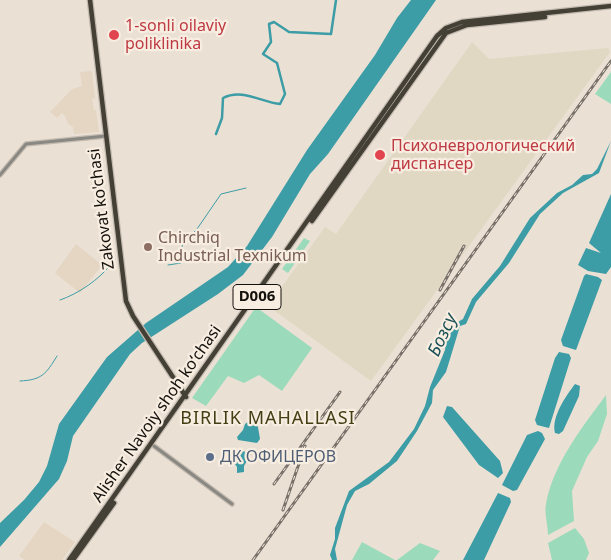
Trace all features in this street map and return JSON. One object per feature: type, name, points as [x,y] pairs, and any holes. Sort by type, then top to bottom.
[{"type":"main road","name":"Zakovat ko'chasi","points":[[90,0],[125,296],[129,309],[186,397]]},
{"type":"main road","name":"Alisher Navoiy shoh koʻchasi","points":[[74,560],[186,397],[446,28],[462,22],[611,8]]},
{"type":"main road","name":"Alisher Navoiy shoh koʻchasi","points":[[70,560],[153,445]]},
{"type":"street","points":[[0,175],[26,144],[106,136]]},
{"type":"street","points":[[153,445],[232,504]]},
{"type":"shaded area","points":[[472,42],[489,59],[608,48],[610,52],[371,381],[268,306],[325,227],[336,234]]},
{"type":"shaded area","points":[[92,71],[95,98],[92,99],[94,110],[96,110],[99,132],[74,134],[73,127],[68,124],[62,113],[57,118],[50,112],[72,89],[82,86],[80,72]]},
{"type":"shaded area","points":[[76,244],[102,265],[80,293],[55,273]]},
{"type":"shaded area","points":[[44,522],[75,542],[62,560],[25,560],[19,556]]},
{"type":"green space","points":[[611,72],[611,104],[595,94]]},
{"type":"green space","points":[[304,238],[310,241],[288,273],[282,269]]},
{"type":"green space","points":[[256,307],[312,348],[282,391],[259,375],[244,383],[228,376],[206,406],[192,398]]},
{"type":"green space","points":[[606,395],[607,414],[598,441],[587,457],[572,491],[574,521],[548,535],[546,508],[555,474],[570,446]]},
{"type":"green space","points":[[575,528],[584,539],[589,553],[586,560],[552,560],[548,543]]},
{"type":"green space","points":[[362,542],[395,560],[352,560]]},
{"type":"green space","points":[[420,543],[440,551],[433,560],[397,560]]},
{"type":"water","points":[[411,0],[436,0],[328,154],[310,174],[272,237],[243,275],[218,294],[142,343],[130,354],[73,436],[67,461],[59,479],[0,547],[0,523],[24,500],[39,482],[47,466],[59,424],[107,357],[146,323],[228,267],[247,246],[307,150],[375,55],[397,18]]},
{"type":"water","name":"Бозсу","points":[[611,141],[599,173],[563,193],[540,214],[509,263],[476,302],[466,324],[460,326],[446,372],[433,390],[432,403],[417,431],[397,461],[369,484],[355,491],[347,505],[335,549],[337,560],[332,560],[330,555],[335,539],[335,528],[349,491],[389,462],[414,429],[425,406],[430,387],[445,350],[446,341],[456,323],[463,319],[472,299],[500,266],[530,218],[557,193],[572,185],[583,175],[592,174],[597,169]]},
{"type":"water","points":[[611,194],[611,267],[606,274],[588,271],[578,265],[586,248],[601,253],[589,243]]},
{"type":"water","points":[[586,274],[602,280],[576,350],[563,346],[561,340]]},
{"type":"water","points":[[559,352],[569,354],[571,358],[549,428],[537,425],[535,420],[555,358]]},
{"type":"water","points":[[575,384],[580,386],[579,396],[563,431],[559,434],[555,433],[554,427],[557,414]]},
{"type":"water","points":[[447,406],[452,407],[500,461],[503,473],[498,478],[479,465],[443,417]]},
{"type":"water","points":[[249,421],[253,421],[258,427],[260,439],[257,443],[238,440],[237,437]]},
{"type":"water","points":[[538,431],[542,433],[545,439],[517,490],[513,491],[502,485],[527,435]]},
{"type":"water","points":[[240,450],[251,454],[244,466],[244,472],[237,473],[237,467],[228,454]]},
{"type":"water","points":[[498,493],[510,498],[511,502],[484,560],[463,560]]},
{"type":"waterway","points":[[216,134],[222,118],[223,98],[237,94],[280,104],[285,94],[277,63],[263,54],[271,42],[269,24],[274,22],[289,32],[331,34],[336,0]]},
{"type":"waterway","points":[[168,265],[181,263],[182,246],[197,229],[221,194],[246,188]]},
{"type":"waterway","points":[[60,300],[88,285],[106,270],[111,264],[109,247]]},
{"type":"waterway","points":[[20,381],[34,379],[43,375],[57,356]]},
{"type":"railway","points":[[253,560],[611,61]]},
{"type":"railway","points":[[440,290],[464,246]]},
{"type":"railway","points":[[274,484],[340,392]]},
{"type":"railway","points":[[283,510],[305,446]]},
{"type":"place","name":"1-sonli oilaviy poliklinika","points":[[114,35]]},
{"type":"place","name":"Психоневрологический диспансер","points":[[380,155]]},
{"type":"place","name":"Chirchiq Industrial Texnikum","points":[[148,247]]},
{"type":"place","name":"ДК ОФИЦЕРОВ","points":[[210,457]]},
{"type":"district","name":"BIRLIK MAHALLASI","points":[[268,419]]}]
